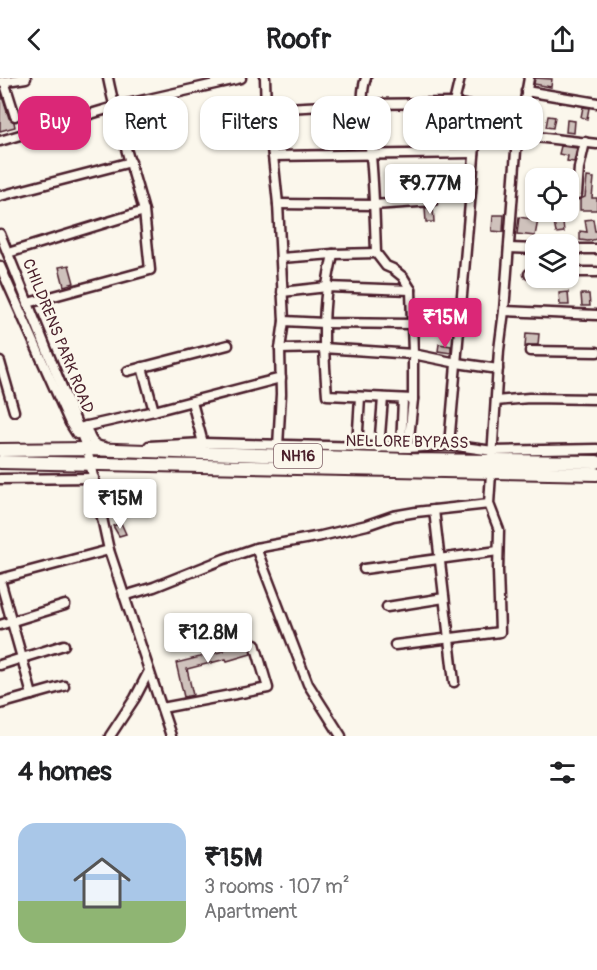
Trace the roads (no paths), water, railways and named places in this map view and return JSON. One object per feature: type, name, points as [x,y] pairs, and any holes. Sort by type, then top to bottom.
[{"type":"highway","name":"NELLORE BYPASS","points":[[0,450],[87,449],[398,459],[597,462]]},
{"type":"highway","name":"NELLORE BYPASS","points":[[0,462],[492,461],[597,474]]},
{"type":"street","points":[[15,116],[2,81],[26,78]]},
{"type":"street","points":[[108,78],[112,96]]},
{"type":"street","points":[[162,96],[241,78]]},
{"type":"street","points":[[265,78],[266,96]]},
{"type":"street","points":[[363,96],[366,78]]},
{"type":"street","points":[[456,96],[460,78]]},
{"type":"street","points":[[525,96],[529,78]]},
{"type":"street","points":[[526,91],[597,103]]},
{"type":"street","points":[[0,141],[103,110]]},
{"type":"street","points":[[543,139],[597,144]]},
{"type":"street","points":[[579,168],[585,142]]},
{"type":"street","points":[[28,303],[150,270],[144,212],[127,150]]},
{"type":"street","points":[[272,150],[278,204],[284,321],[280,349],[281,394],[278,446]]},
{"type":"street","points":[[370,150],[376,253],[386,266],[393,268],[411,290],[413,399],[404,448]]},
{"type":"street","points":[[449,445],[474,150]]},
{"type":"street","points":[[395,645],[500,632],[498,530],[489,504],[516,150]]},
{"type":"street","points":[[273,156],[474,153]]},
{"type":"street","points":[[0,196],[131,162]]},
{"type":"street","points":[[278,204],[374,205],[433,201]]},
{"type":"street","points":[[8,253],[144,212]]},
{"type":"street","name":"CHILDRENS PARK ROAD","points":[[0,234],[87,449],[109,550],[171,736]]},
{"type":"street","points":[[509,248],[525,249]]},
{"type":"street","points":[[579,249],[597,249]]},
{"type":"street","points":[[281,258],[376,253]]},
{"type":"street","points":[[333,254],[324,323],[323,348],[327,395],[413,399]]},
{"type":"street","name":"CHILDRENS PARK ROAD","points":[[0,266],[27,329],[79,427]]},
{"type":"street","points":[[579,272],[597,272]]},
{"type":"street","points":[[282,292],[327,287],[411,290]]},
{"type":"street","points":[[504,311],[597,315]]},
{"type":"street","points":[[284,321],[412,324]]},
{"type":"street","points":[[128,371],[228,345]]},
{"type":"street","points":[[280,349],[323,348],[413,354],[498,369]]},
{"type":"street","points":[[530,351],[597,352]]},
{"type":"street","points":[[0,362],[14,411]]},
{"type":"street","points":[[141,367],[154,411]]},
{"type":"street","points":[[79,427],[192,402],[281,378]]},
{"type":"street","points":[[357,447],[360,397]]},
{"type":"street","points":[[379,448],[383,398]]},
{"type":"street","points":[[496,401],[529,398],[597,399]]},
{"type":"street","points":[[403,399],[404,448]]},
{"type":"street","points":[[192,402],[203,443]]},
{"type":"street","points":[[79,427],[96,446],[112,448],[203,443],[379,448],[449,445],[492,461],[597,449]]},
{"type":"street","points":[[0,480],[94,478]]},
{"type":"street","points":[[124,596],[256,548],[321,536],[393,516],[489,504]]},
{"type":"street","points":[[434,510],[454,682]]},
{"type":"street","points":[[256,548],[308,684],[341,736]]},
{"type":"street","points":[[32,695],[0,580],[109,550]]},
{"type":"street","points":[[364,569],[498,551]]},
{"type":"street","points":[[387,607],[444,598]]},
{"type":"street","points":[[0,625],[65,605]]},
{"type":"street","points":[[162,708],[268,688],[255,644]]},
{"type":"street","points":[[0,665],[64,645]]},
{"type":"street","points":[[110,736],[135,698],[149,671]]},
{"type":"street","points":[[0,704],[64,686]]}]
